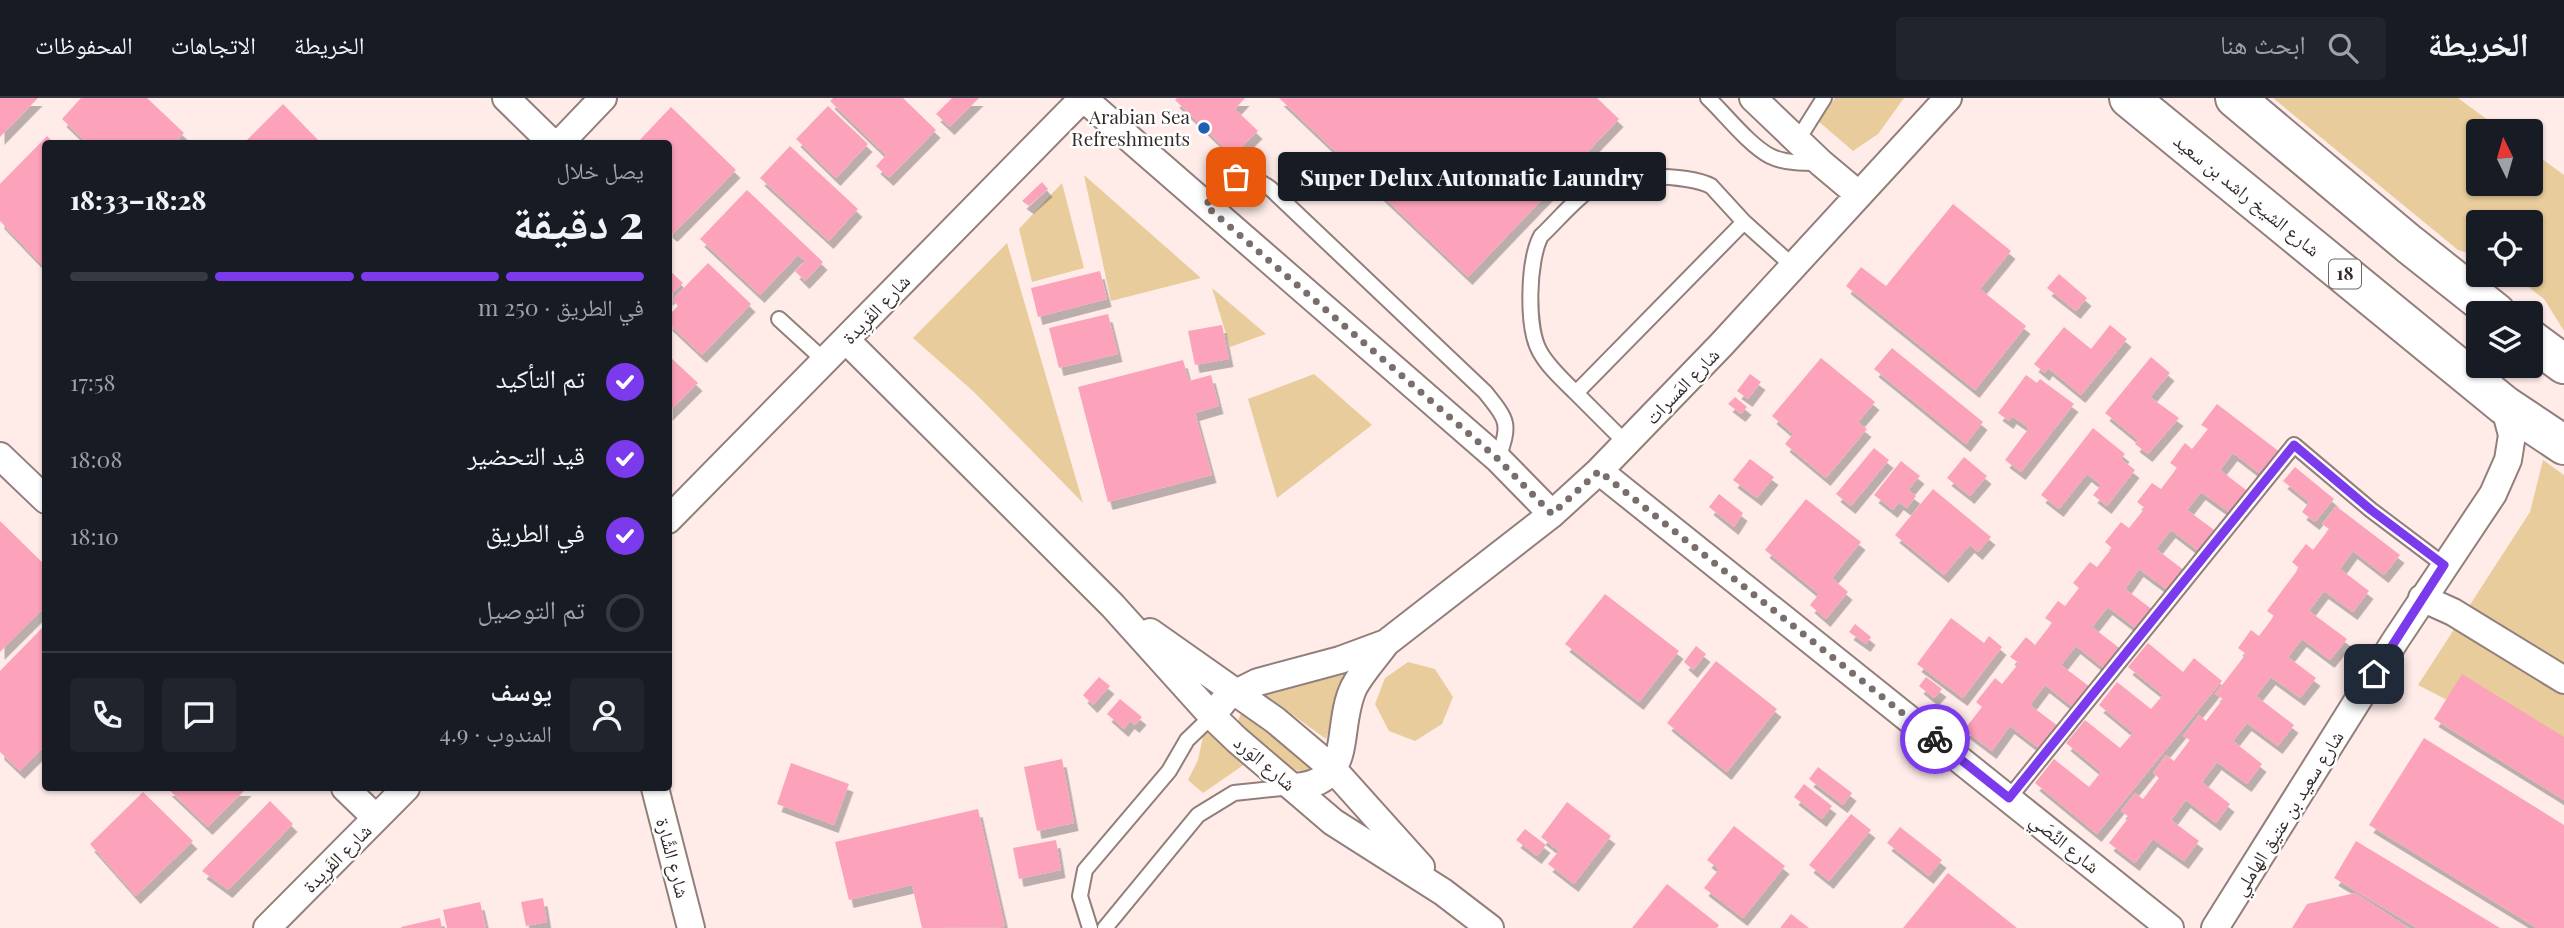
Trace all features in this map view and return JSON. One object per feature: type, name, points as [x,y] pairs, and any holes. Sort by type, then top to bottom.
[{"type":"main road","name":"شارع الشيخ راشد بن سعيد","points":[[2130,98],[2504,405],[2564,445]]},
{"type":"main road","points":[[2235,98],[2481,301]]},
{"type":"main road","points":[[2543,349],[2564,364]]},
{"type":"street","points":[[506,98],[549,140]]},
{"type":"street","points":[[563,140],[604,98]]},
{"type":"street","points":[[1083,98],[1498,459],[1552,514]]},
{"type":"street","name":"شارع الفَرِيدة","points":[[672,516],[1083,98]]},
{"type":"street","points":[[1753,98],[1858,194]]},
{"type":"street","name":"شارع المَسرات","points":[[1334,769],[1339,758],[1345,715],[1354,687],[1386,643],[1552,514],[1599,471],[1721,345],[1948,98]]},
{"type":"street","name":"شارع الوَرد","points":[[846,340],[1112,605],[1212,716],[1333,822],[1443,892],[1490,928]]},
{"type":"street","name":"شارع سعيد بن عتيق الهاملي","points":[[2215,928],[2444,565],[2493,495],[2508,460],[2512,435],[2504,405]]},
{"type":"street","points":[[0,456],[42,496]]},
{"type":"street","name":"شارع النِّصَي","points":[[1599,471],[2170,928]]},
{"type":"street","points":[[2423,598],[2453,612],[2564,680]]},
{"type":"street","name":"شارع الوَرد","points":[[1112,605],[1237,692],[1334,769],[1443,892]]},
{"type":"street","name":"شارع المَسرات","points":[[1212,716],[1226,698],[1258,682],[1340,660],[1386,643]]},
{"type":"street","points":[[1294,787],[1319,783],[1334,769]]},
{"type":"street","points":[[348,791],[376,818]]},
{"type":"street","name":"شارع الفَرِيدة","points":[[267,928],[403,791]]},
{"type":"street","name":"شارع الشَّارة","points":[[655,791],[691,928]]},
{"type":"lane","points":[[1708,98],[1761,150],[1772,157],[1798,163],[1821,163]]},
{"type":"lane","points":[[1797,141],[1824,98]]},
{"type":"lane","points":[[1205,205],[1236,177],[1243,175],[1255,177],[1271,189],[1485,392],[1504,415],[1507,431],[1498,459]]},
{"type":"lane","points":[[1626,443],[1540,353],[1532,331],[1531,262],[1541,236],[1594,186],[1618,178],[1687,178],[1711,186],[1744,222],[1793,266]]},
{"type":"lane","points":[[1576,393],[1744,222]]},
{"type":"lane","points":[[779,318],[825,361]]},
{"type":"lane","points":[[2009,798],[2294,445],[2371,510],[2444,565]]},
{"type":"lane","points":[[1090,928],[1080,896],[1085,870],[1169,771],[1187,740],[1212,716]]},
{"type":"lane","points":[[1105,928],[1198,815],[1234,793],[1294,787]]},
{"type":"shaded area","points":[[1835,98],[1904,98],[1878,134],[1853,151],[1818,121]]},
{"type":"shaded area","points":[[2273,98],[2458,98],[2487,119],[2466,119],[2466,196],[2543,196],[2543,160],[2564,175],[2564,331],[2544,299],[2528,287],[2543,287],[2543,210],[2466,210],[2466,252],[2458,250]]},
{"type":"shaded area","points":[[1084,175],[1201,278],[1111,301]]},
{"type":"shaded area","points":[[1062,183],[1084,268],[1032,282],[1019,229]]},
{"type":"shaded area","points":[[1007,243],[1083,503],[974,392],[913,338]]},
{"type":"shaded area","points":[[1212,288],[1266,334],[1230,347]]},
{"type":"shaded area","points":[[1314,374],[1372,425],[1277,498],[1248,399]]},
{"type":"shaded area","points":[[2543,460],[2564,475],[2564,773],[2449,701],[2418,685],[2530,512]]},
{"type":"shaded area","points":[[1408,662],[1435,669],[1453,697],[1442,724],[1415,741],[1389,731],[1375,704],[1385,678]]},
{"type":"shaded area","points":[[1349,674],[1326,739],[1261,692]]},
{"type":"shaded area","points":[[1247,710],[1313,769],[1305,772],[1286,766],[1256,743],[1242,730],[1238,721],[1241,713]]},
{"type":"shaded area","points":[[1205,727],[1245,764],[1203,793],[1188,780],[1198,760]]},
{"type":"building","points":[[0,98],[38,98],[0,137]]},
{"type":"building","points":[[81,98],[147,98],[184,133],[178,140],[84,140],[62,119]]},
{"type":"building","points":[[833,98],[903,98],[936,130],[889,178],[876,166],[886,155],[830,101]]},
{"type":"building","points":[[952,98],[979,98],[950,127],[936,114]]},
{"type":"building","points":[[1245,98],[1235,109],[1258,131],[1233,156],[1175,100]]},
{"type":"building","points":[[1279,98],[1597,98],[1619,119],[1468,277]]},
{"type":"building","points":[[283,104],[318,140],[247,140]]},
{"type":"building","points":[[828,106],[868,144],[836,178],[796,139]]},
{"type":"building","points":[[671,107],[736,170],[673,234],[672,140],[640,140]]},
{"type":"building","points":[[42,141],[42,265],[0,221],[0,184]]},
{"type":"building","points":[[790,146],[858,209],[829,241],[760,178]]},
{"type":"building","points":[[1042,182],[1048,189],[1029,206],[1022,201]]},
{"type":"building","points":[[747,190],[823,262],[805,281],[795,271],[805,261],[798,255],[760,295],[700,239]]},
{"type":"building","points":[[1953,204],[2011,251],[1980,289],[2026,326],[1975,390],[1846,286],[1861,267],[1886,286]]},
{"type":"building","points":[[708,263],[751,304],[702,355],[672,327],[672,312],[678,306],[672,300]]},
{"type":"building","points":[[1100,271],[1107,299],[1038,317],[1031,288]]},
{"type":"building","points":[[672,273],[683,283],[672,294]]},
{"type":"building","points":[[2059,274],[2087,298],[2076,311],[2047,288]]},
{"type":"building","points":[[1108,314],[1118,354],[1059,368],[1049,328]]},
{"type":"building","points":[[1222,325],[1229,359],[1195,365],[1188,331]]},
{"type":"building","points":[[2110,325],[2127,339],[2081,395],[2048,368],[2045,373],[2034,364],[2064,327],[2091,349]]},
{"type":"building","points":[[1892,348],[1983,422],[1966,444],[1874,369]]},
{"type":"building","points":[[2151,357],[2170,373],[2150,397],[2179,418],[2148,454],[2135,444],[2138,440],[2105,413]]},
{"type":"building","points":[[1821,358],[1875,402],[1858,422],[1867,429],[1826,478],[1785,444],[1793,434],[1772,416]]},
{"type":"building","points":[[672,359],[698,383],[672,409]]},
{"type":"building","points":[[1183,360],[1189,381],[1211,375],[1219,406],[1195,413],[1212,475],[1108,502],[1078,387]]},
{"type":"building","points":[[1750,374],[1761,382],[1748,399],[1737,391]]},
{"type":"building","points":[[2026,375],[2037,383],[2040,379],[2074,404],[2021,472],[2005,460],[2029,428],[2012,416],[2009,421],[1998,413]]},
{"type":"building","points":[[1735,397],[1747,407],[1741,414],[1728,404]]},
{"type":"building","points":[[2217,404],[2281,453],[2263,476],[2233,453],[2220,470],[2250,493],[2233,515],[2201,492],[2187,510],[2217,532],[2201,553],[2171,530],[2156,549],[2185,571],[2169,591],[2139,569],[2125,589],[2153,610],[2138,630],[2108,607],[2092,627],[2122,650],[2106,670],[2076,646],[2061,665],[2090,687],[2074,708],[2045,685],[2030,705],[2058,726],[2040,749],[2010,726],[1992,751],[1964,730],[1982,707],[1976,702],[1995,678],[2002,684],[2019,663],[2010,657],[2026,637],[2035,645],[2052,623],[2045,618],[2058,601],[2065,606],[2079,588],[2073,583],[2090,562],[2097,567],[2112,548],[2105,542],[2121,522],[2129,528],[2145,508],[2137,502],[2152,483],[2161,489],[2177,468],[2170,463],[2185,443],[2192,449],[2208,429],[2201,425]]},
{"type":"building","points":[[2093,428],[2125,454],[2121,459],[2135,470],[2107,506],[2093,495],[2101,485],[2087,474],[2059,509],[2041,495]]},
{"type":"building","points":[[1874,448],[1889,460],[1851,506],[1836,494]]},
{"type":"building","points":[[1964,457],[1987,476],[1970,496],[1947,478]]},
{"type":"building","points":[[1750,459],[1774,477],[1757,498],[1733,480]]},
{"type":"building","points":[[1901,461],[1920,476],[1908,490],[1916,496],[1907,508],[1899,502],[1893,510],[1874,495]]},
{"type":"building","points":[[2295,467],[2334,499],[2315,522],[2302,512],[2309,502],[2283,481]]},
{"type":"building","points":[[1933,489],[1991,537],[1978,552],[1970,545],[1944,575],[1895,535]]},
{"type":"building","points":[[1719,494],[1743,513],[1734,527],[1709,507]]},
{"type":"building","points":[[1806,499],[1861,542],[1832,578],[1848,592],[1826,619],[1810,605],[1819,594],[1765,550]]},
{"type":"building","points":[[2336,506],[2400,555],[2384,575],[2353,551],[2340,569],[2369,591],[2353,612],[2324,591],[2309,611],[2347,639],[2330,660],[2302,639],[2288,657],[2316,678],[2300,698],[2271,677],[2256,696],[2294,725],[2278,746],[2247,723],[2233,741],[2262,764],[2247,784],[2217,762],[2202,782],[2230,804],[2216,823],[2186,800],[2171,820],[2199,841],[2184,861],[2153,839],[2135,863],[2109,843],[2129,817],[2121,811],[2135,793],[2143,799],[2159,778],[2153,773],[2166,755],[2174,761],[2190,740],[2183,736],[2199,715],[2206,721],[2223,699],[2215,694],[2246,654],[2238,648],[2251,630],[2259,636],[2274,616],[2267,611],[2299,568],[2292,562],[2306,544],[2313,550],[2329,529],[2322,524]]},
{"type":"building","points":[[0,521],[42,562],[42,610],[0,652]]},
{"type":"building","points":[[1605,594],[1679,651],[1639,702],[1565,644]]},
{"type":"building","points":[[1951,618],[1984,643],[1989,636],[2002,647],[1963,698],[1917,664]]},
{"type":"building","points":[[1855,624],[1871,637],[1866,644],[1849,632]]},
{"type":"building","points":[[42,628],[42,749],[20,771],[0,752],[0,671]]},
{"type":"building","points":[[2148,643],[2183,672],[2194,658],[2222,681],[2097,834],[2035,783],[2054,759],[2089,787],[2101,772],[2066,743],[2085,720],[2120,748],[2133,733],[2099,705],[2117,682],[2151,709],[2163,695],[2128,667]]},
{"type":"building","points":[[1696,646],[1706,654],[1693,670],[1684,662]]},
{"type":"building","points":[[1716,661],[1777,709],[1727,772],[1667,723]]},
{"type":"building","points":[[2462,674],[2564,737],[2564,800],[2434,719]]},
{"type":"building","points":[[1099,677],[1110,686],[1093,705],[1083,695]]},
{"type":"building","points":[[1926,677],[1942,689],[1934,698],[1919,686]]},
{"type":"building","points":[[1120,699],[1142,717],[1135,725],[1130,721],[1124,729],[1107,714]]},
{"type":"building","points":[[2424,738],[2564,825],[2564,928],[2537,928],[2369,825]]},
{"type":"building","points":[[1062,759],[1074,823],[1037,831],[1024,767]]},
{"type":"building","points":[[791,763],[849,784],[834,825],[777,804]]},
{"type":"building","points":[[1818,767],[1852,793],[1843,805],[1809,779]]},
{"type":"building","points":[[1804,784],[1832,806],[1822,819],[1794,797]]},
{"type":"building","points":[[170,791],[244,791],[208,827]]},
{"type":"building","points":[[143,792],[193,841],[136,896],[90,844]]},
{"type":"building","points":[[270,801],[293,824],[228,890],[202,871]]},
{"type":"building","points":[[1567,802],[1611,836],[1574,884],[1548,864],[1559,851],[1541,837]]},
{"type":"building","points":[[978,809],[1005,927],[922,928],[912,885],[849,900],[835,842]]},
{"type":"building","points":[[1851,814],[1871,830],[1829,881],[1809,865]]},
{"type":"building","points":[[1734,826],[1785,866],[1743,918],[1704,888],[1719,869],[1707,860]]},
{"type":"building","points":[[1900,827],[1942,860],[1929,876],[1887,843]]},
{"type":"building","points":[[1525,829],[1546,845],[1537,856],[1516,840]]},
{"type":"building","points":[[1056,840],[1061,870],[1019,879],[1013,848]]},
{"type":"building","points":[[2356,841],[2500,928],[2417,928],[2334,878]]},
{"type":"building","points":[[1948,873],[2017,928],[1903,928]]},
{"type":"building","points":[[1667,884],[1719,925],[1717,928],[1632,928]]},
{"type":"building","points":[[2355,893],[2409,928],[2292,928],[2307,904]]},
{"type":"building","points":[[543,898],[547,922],[526,926],[521,902]]},
{"type":"building","points":[[480,902],[486,928],[447,928],[443,910]]},
{"type":"building","points":[[1791,914],[1809,928],[1780,928]]},
{"type":"building","points":[[440,918],[442,928],[401,928],[401,927]]},
{"type":"way so far","points":[[1236,177],[1205,205],[1498,459],[1552,514],[1599,471],[1935,739]]},
{"type":"place","name":"Arabian Sea Refreshments","points":[[1204,128]]},
{"type":"place","name":"Super Delux Automatic Laundry","points":[[1236,177]]},
{"type":"route","points":[[1935,739],[2009,798],[2294,445],[2371,510],[2444,565],[2374,674]]}]
